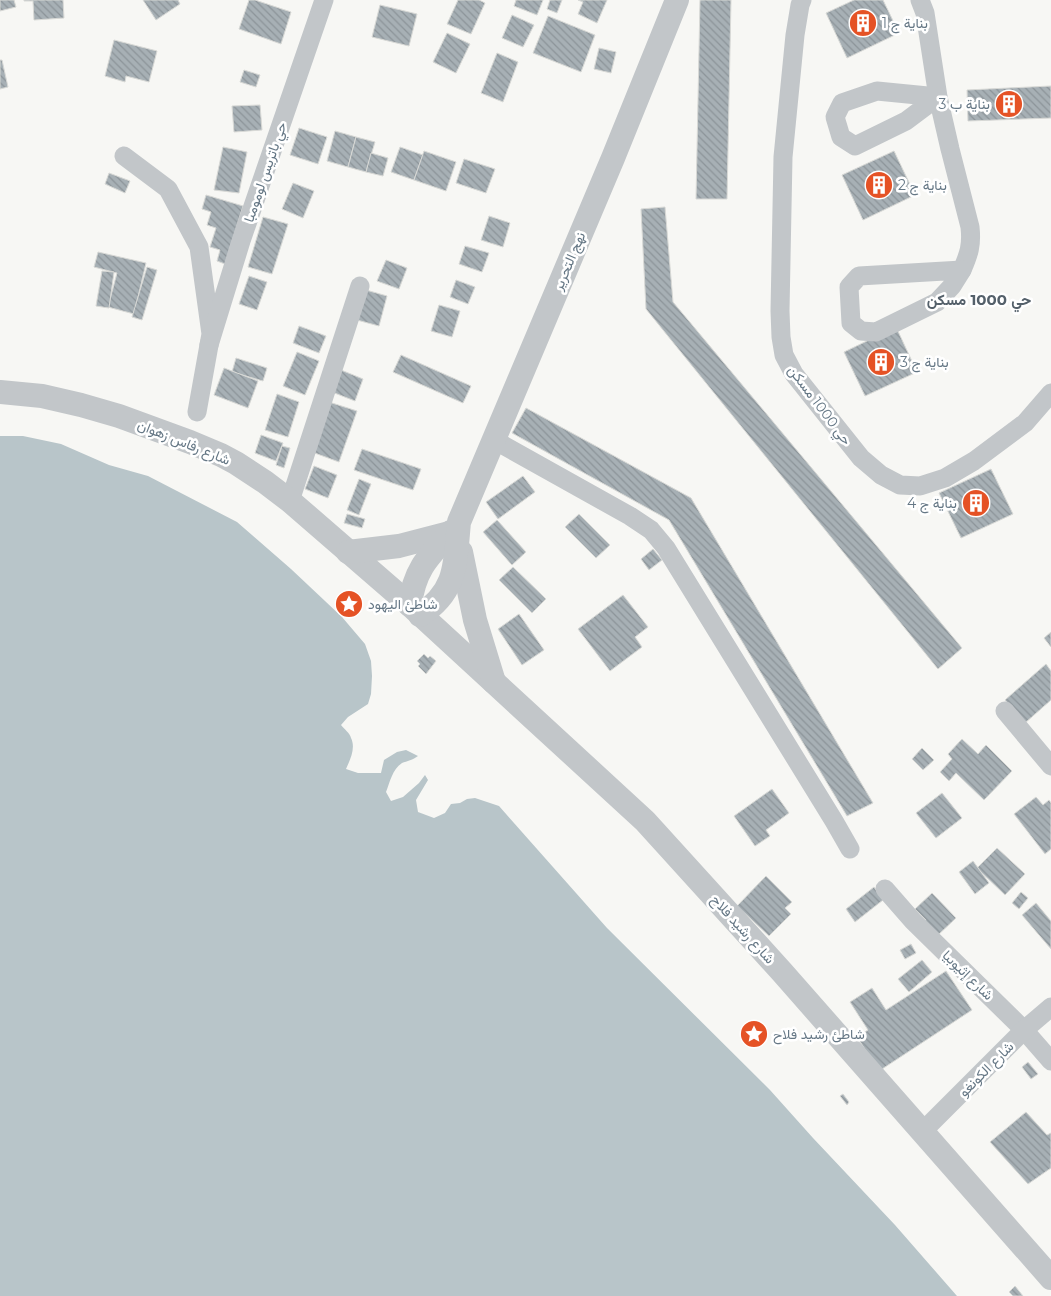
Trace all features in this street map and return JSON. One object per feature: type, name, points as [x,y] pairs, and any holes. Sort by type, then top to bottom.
[{"type":"street","name":"حي باتريس لومومبا","points":[[209,345],[244,232],[324,0]]},
{"type":"street","name":"نهج التحرير","points":[[455,530],[429,556],[421,567],[414,585],[415,610],[430,609],[445,593],[450,582],[453,572],[455,530],[613,158],[677,0]]},
{"type":"street","name":"حي 1000 مسكن","points":[[802,0],[795,36],[783,157],[781,336],[784,355],[794,374],[861,458],[881,475],[900,485],[920,486],[944,478],[974,461],[1025,422],[1051,393]]},
{"type":"street","points":[[920,0],[925,13],[938,97],[970,227],[970,252],[962,270],[952,286],[937,302],[876,332],[861,331],[851,323],[849,287],[859,276],[962,270]]},
{"type":"street","points":[[877,91],[938,97],[906,121],[854,146],[841,137],[835,117],[842,103],[877,91]]},
{"type":"street","name":"حي باتريس لومومبا","points":[[124,156],[168,189],[198,247],[211,334],[197,412]]},
{"type":"street","points":[[290,501],[360,286]]},
{"type":"street","name":"شارع رفاس زهوان","points":[[0,392],[42,396],[119,416],[190,442],[236,463],[290,501],[415,610]]},
{"type":"street","points":[[494,440],[630,516],[651,530],[666,548],[850,849]]},
{"type":"street","points":[[348,552],[399,546],[455,530],[475,620],[495,683]]},
{"type":"street","name":"شارع رشيد فلاح","points":[[415,610],[644,821],[782,972],[1051,1278]]},
{"type":"street","points":[[1005,712],[1051,766]]},
{"type":"street","name":"شارع إثيوبيا","points":[[885,889],[913,921],[1024,1030],[1051,1061]]},
{"type":"street","name":"شارع الكونغو","points":[[922,1132],[1024,1030],[1051,1007]]},
{"type":"shaded area","points":[[0,436],[23,436],[61,444],[109,465],[148,476],[237,522],[291,569],[342,617],[365,644],[371,661],[371,694],[368,704],[348,717],[341,725],[349,734],[353,746],[346,769],[358,773],[381,773],[384,760],[397,752],[406,750],[418,756],[402,763],[394,773],[386,792],[391,801],[403,797],[425,775],[428,780],[416,800],[418,812],[434,818],[445,813],[451,804],[475,798],[499,806],[607,928],[770,1090],[895,1225],[957,1296],[0,1296]]},
{"type":"building","points":[[0,0],[14,0],[16,7],[0,11]]},
{"type":"building","points":[[24,0],[63,0],[64,18],[34,20],[33,1]]},
{"type":"building","points":[[143,0],[178,0],[180,4],[156,20]]},
{"type":"building","points":[[249,0],[255,0],[291,12],[281,44],[239,29]]},
{"type":"building","points":[[458,0],[479,0],[485,3],[471,34],[447,24]]},
{"type":"building","points":[[516,0],[543,0],[537,15],[514,6]]},
{"type":"building","points":[[550,0],[562,0],[557,13],[547,9]]},
{"type":"building","points":[[578,0],[607,0],[597,23],[578,14],[583,2]]},
{"type":"building","points":[[700,0],[731,0],[727,199],[696,199]]},
{"type":"building","name":"بناية ج 1","points":[[854,0],[883,0],[899,33],[847,58],[826,13]]},
{"type":"building","points":[[380,5],[417,14],[409,46],[372,37]]},
{"type":"building","points":[[512,15],[534,25],[523,47],[502,38]]},
{"type":"building","points":[[548,16],[595,35],[581,72],[533,53]]},
{"type":"building","points":[[447,33],[470,44],[456,73],[433,62]]},
{"type":"building","points":[[114,40],[157,51],[149,82],[126,76],[125,82],[105,76]]},
{"type":"building","points":[[599,48],[616,52],[611,73],[594,69]]},
{"type":"building","points":[[497,53],[518,62],[503,102],[481,93]]},
{"type":"building","points":[[0,60],[2,60],[8,87],[0,89]]},
{"type":"building","points":[[244,70],[260,75],[256,87],[240,82]]},
{"type":"building","name":"بناية ب 3","points":[[1051,86],[1051,118],[968,121],[967,90]]},
{"type":"building","points":[[260,105],[262,130],[234,132],[232,106]]},
{"type":"building","points":[[299,128],[327,137],[318,164],[290,155]]},
{"type":"building","points":[[335,131],[356,137],[348,167],[327,161]]},
{"type":"building","points":[[356,137],[375,142],[366,172],[348,167]]},
{"type":"building","points":[[223,147],[247,152],[239,193],[214,190]]},
{"type":"building","points":[[400,147],[423,155],[414,180],[391,172]]},
{"type":"building","points":[[424,151],[456,162],[446,191],[414,180]]},
{"type":"building","name":"بناية ج 2","points":[[894,151],[915,195],[863,220],[842,175]]},
{"type":"building","points":[[371,153],[388,158],[383,176],[366,172]]},
{"type":"building","points":[[464,159],[495,169],[486,193],[456,183]]},
{"type":"building","points":[[109,173],[130,181],[125,193],[105,184]]},
{"type":"building","points":[[293,183],[314,191],[303,218],[282,209]]},
{"type":"building","points":[[206,195],[243,206],[225,264],[217,261],[220,250],[210,247],[216,228],[207,225],[211,212],[202,209]]},
{"type":"building","points":[[665,207],[673,302],[962,648],[938,669],[646,309],[641,209]]},
{"type":"building","points":[[489,216],[510,223],[503,247],[481,240]]},
{"type":"building","points":[[263,217],[288,224],[272,274],[248,267]]},
{"type":"building","points":[[465,246],[489,253],[482,272],[459,264]]},
{"type":"building","points":[[98,252],[146,263],[134,314],[108,307],[117,273],[94,267]]},
{"type":"building","points":[[386,260],[407,268],[399,289],[377,281]]},
{"type":"building","points":[[147,267],[157,270],[142,320],[132,317]]},
{"type":"building","points":[[102,271],[114,272],[109,308],[96,306]]},
{"type":"building","points":[[249,276],[267,282],[257,310],[239,304]]},
{"type":"building","points":[[456,280],[475,287],[468,304],[450,297]]},
{"type":"building","points":[[366,290],[387,296],[379,326],[357,320]]},
{"type":"building","points":[[439,305],[460,311],[452,337],[431,331]]},
{"type":"building","points":[[299,326],[326,336],[319,353],[293,343]]},
{"type":"building","name":"بناية ج 3","points":[[896,327],[917,372],[865,396],[844,352]]},
{"type":"building","points":[[297,352],[319,361],[305,395],[283,386]]},
{"type":"building","points":[[401,355],[471,386],[463,403],[393,372]]},
{"type":"building","points":[[236,358],[267,368],[263,381],[232,372]]},
{"type":"building","points":[[224,368],[258,381],[248,408],[214,395]]},
{"type":"building","points":[[341,370],[363,379],[355,401],[332,392]]},
{"type":"building","points":[[277,394],[299,402],[288,437],[265,430]]},
{"type":"building","points":[[329,402],[357,411],[339,462],[312,452]]},
{"type":"building","points":[[526,408],[691,498],[873,803],[847,816],[669,520],[512,433]]},
{"type":"building","points":[[261,435],[283,443],[276,461],[255,453]]},
{"type":"building","points":[[282,446],[290,448],[284,468],[276,465]]},
{"type":"building","points":[[362,449],[421,469],[413,490],[354,470]]},
{"type":"building","points":[[314,466],[337,475],[328,498],[305,489]]},
{"type":"building","name":"بناية ج 4","points":[[991,469],[1013,514],[961,538],[939,493]]},
{"type":"building","points":[[523,476],[535,492],[498,519],[486,502]]},
{"type":"building","points":[[359,479],[371,484],[359,515],[347,510]]},
{"type":"building","points":[[347,514],[365,519],[362,528],[344,523]]},
{"type":"building","points":[[579,514],[610,545],[596,558],[565,527]]},
{"type":"building","points":[[497,520],[526,552],[512,565],[483,532]]},
{"type":"building","points":[[653,549],[662,560],[649,570],[641,559]]},
{"type":"building","points":[[513,567],[546,599],[532,613],[499,580]]},
{"type":"building","points":[[623,595],[648,627],[635,637],[642,647],[610,671],[578,629]]},
{"type":"building","points":[[519,614],[544,650],[522,665],[498,629]]},
{"type":"building","points":[[1051,632],[1051,647],[1044,638]]},
{"type":"building","points":[[424,654],[436,661],[426,674],[418,666],[420,664],[417,661]]},
{"type":"building","points":[[1046,664],[1051,671],[1051,700],[1025,723],[1005,700]]},
{"type":"building","points":[[962,739],[978,754],[986,745],[1012,771],[984,800],[956,773],[949,781],[940,772],[952,759],[948,754]]},
{"type":"building","points":[[922,748],[934,760],[923,770],[912,759]]},
{"type":"building","points":[[772,789],[789,813],[766,830],[770,836],[755,846],[734,816]]},
{"type":"building","points":[[942,793],[962,818],[936,838],[916,813]]},
{"type":"building","points":[[1036,797],[1043,805],[1049,800],[1051,803],[1051,849],[1045,854],[1014,814]]},
{"type":"building","points":[[997,848],[1025,874],[1005,895],[977,868]]},
{"type":"building","points":[[973,861],[989,883],[975,894],[959,872]]},
{"type":"building","points":[[766,876],[792,902],[785,908],[791,914],[769,936],[737,906]]},
{"type":"building","points":[[874,887],[883,900],[855,922],[846,909]]},
{"type":"building","points":[[1021,892],[1028,898],[1019,909],[1012,903]]},
{"type":"building","points":[[932,893],[956,918],[937,936],[924,923],[926,920],[915,909]]},
{"type":"building","points":[[1036,903],[1051,921],[1051,949],[1022,915]]},
{"type":"building","points":[[911,944],[916,953],[905,959],[900,950]]},
{"type":"building","points":[[922,960],[932,972],[909,992],[898,979]]},
{"type":"building","points":[[946,971],[972,1010],[879,1071],[857,1037],[868,1030],[850,1002],[872,988],[886,1010]]},
{"type":"building","points":[[1028,1062],[1038,1074],[1031,1079],[1022,1067]]},
{"type":"building","points":[[843,1094],[849,1102],[847,1105],[840,1096]]},
{"type":"building","points":[[1026,1112],[1047,1135],[1051,1133],[1051,1168],[1028,1184],[990,1142]]},
{"type":"building","points":[[1015,1286],[1023,1296],[1013,1296],[1009,1292]]},
{"type":"place","name":"بناية ج 1","points":[[863,23]]},
{"type":"place","name":"بناية ب 3","points":[[1009,104]]},
{"type":"place","name":"بناية ج 2","points":[[879,185]]},
{"type":"place","name":"بناية ج 3","points":[[881,362]]},
{"type":"place","name":"بناية ج 4","points":[[976,503]]},
{"type":"place","name":"شاطئ اليهود","points":[[349,604]]},
{"type":"place","name":"شاطئ رشيد فلاح","points":[[754,1034]]},
{"type":"district","name":"حي 1000 مسكن","points":[[979,299]]}]
